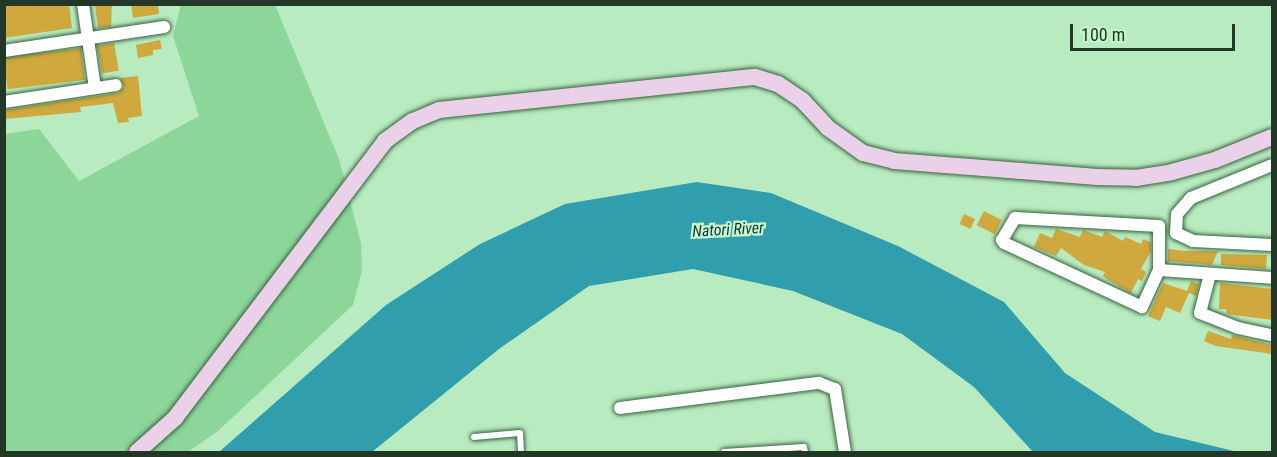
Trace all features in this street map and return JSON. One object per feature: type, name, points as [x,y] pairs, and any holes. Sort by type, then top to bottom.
[{"type":"street","points":[[83,4],[95,88]]},
{"type":"street","points":[[4,51],[164,27]]},
{"type":"street","points":[[137,453],[175,418],[385,141],[413,121],[439,110],[755,77],[778,84],[802,100],[828,128],[863,153],[894,161],[1097,177],[1136,178],[1172,172],[1215,160],[1272,137]]},
{"type":"street","points":[[4,102],[117,85]]},
{"type":"street","points":[[1272,165],[1191,198],[1176,217],[1176,233],[1182,239],[1272,245]]},
{"type":"street","points":[[1015,218],[1159,226],[1159,270],[1139,308],[1002,240],[1015,218]]},
{"type":"street","points":[[1159,270],[1272,278]]},
{"type":"street","points":[[1210,274],[1200,314],[1238,328],[1272,335]]},
{"type":"street","points":[[620,408],[819,383],[835,389],[845,453]]},
{"type":"lane","points":[[474,437],[520,433],[521,453]]},
{"type":"lane","points":[[724,453],[791,450],[804,447],[805,453]]},
{"type":"green space","points":[[181,5],[275,5],[339,159],[361,243],[362,271],[353,305],[218,431],[188,452],[5,452],[4,134],[39,129],[79,181],[199,116],[173,36]]},
{"type":"water","name":"Natori River","points":[[697,182],[771,193],[898,246],[1004,302],[1065,373],[1155,432],[1238,452],[1033,452],[974,387],[902,334],[793,291],[693,269],[589,286],[499,349],[372,452],[219,452],[386,305],[480,244],[565,204]]},
{"type":"building","points":[[69,4],[72,28],[4,38],[4,5]]},
{"type":"building","points":[[95,4],[112,4],[111,27],[98,28]]},
{"type":"building","points":[[131,4],[158,4],[159,14],[133,18]]},
{"type":"building","points":[[160,40],[162,49],[153,50],[153,55],[138,58],[136,45]]},
{"type":"building","points":[[114,43],[119,71],[102,74],[97,46]]},
{"type":"building","points":[[81,48],[85,80],[7,89],[4,57]]},
{"type":"building","points":[[138,76],[142,116],[128,118],[129,122],[118,123],[113,103],[80,107],[81,112],[5,119],[4,110],[118,93],[124,87],[120,78]]},
{"type":"building","points":[[984,211],[1002,220],[995,234],[977,225]]},
{"type":"building","points":[[964,214],[975,219],[970,229],[960,224]]},
{"type":"building","points":[[1056,229],[1080,237],[1083,230],[1102,237],[1105,231],[1123,241],[1125,237],[1141,244],[1143,239],[1151,242],[1151,251],[1141,269],[1146,272],[1142,281],[1138,279],[1131,293],[1103,276],[1105,272],[1084,265],[1061,248],[1056,256],[1034,247],[1040,233],[1052,238]]},
{"type":"building","points":[[1168,249],[1218,251],[1212,265],[1168,261]]},
{"type":"building","points":[[1221,254],[1267,255],[1266,269],[1221,265]]},
{"type":"building","points":[[1191,281],[1199,284],[1196,296],[1189,293],[1180,313],[1166,307],[1160,321],[1148,316],[1163,283],[1187,291]]},
{"type":"building","points":[[1220,283],[1272,289],[1272,320],[1227,314],[1226,309],[1219,309]]},
{"type":"building","points":[[1208,331],[1231,339],[1232,335],[1272,345],[1272,354],[1216,346],[1204,341]]}]
